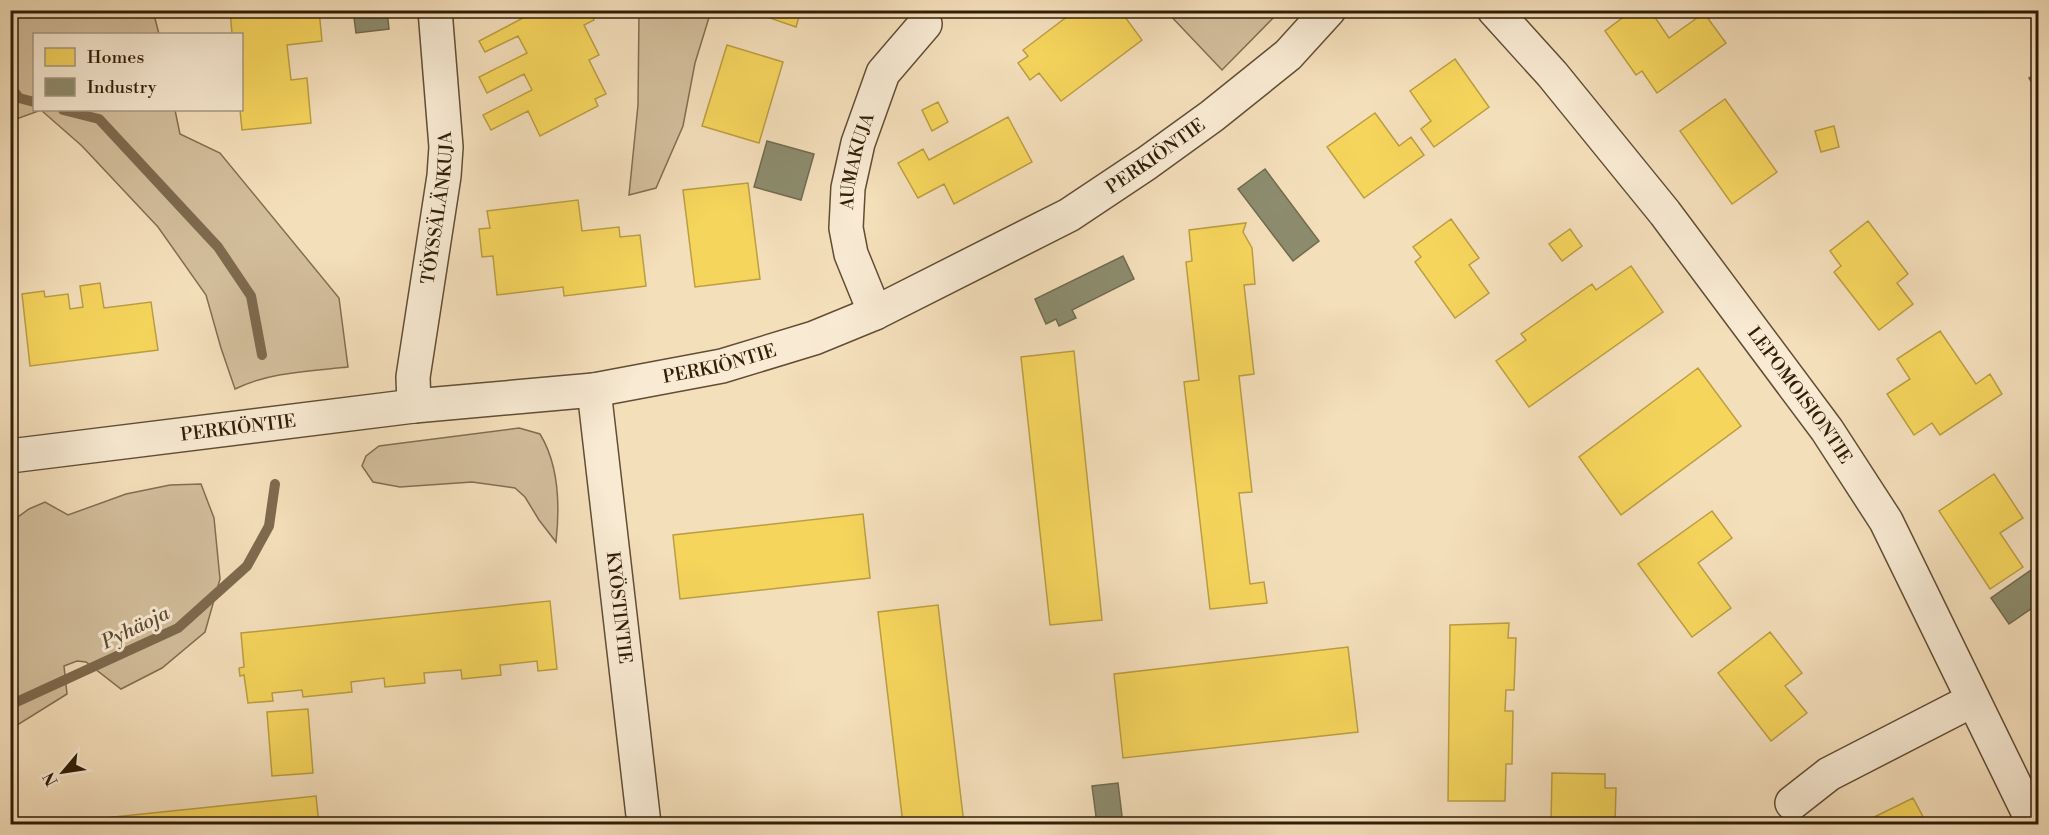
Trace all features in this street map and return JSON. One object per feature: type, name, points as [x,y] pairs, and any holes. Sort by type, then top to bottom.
[{"type":"street","name":"TÖYSSÄLÄNKUJA","points":[[414,406],[413,377],[444,176],[446,147],[435,10]]},
{"type":"street","name":"PERKIÖNTIE","points":[[10,456],[414,406],[594,390],[722,366],[814,338],[875,313],[1069,214],[1147,163],[1212,116],[1288,55],[1329,10]]},
{"type":"street","name":"LEPOMOISIONTIE","points":[[1494,10],[1552,74],[1665,213],[1827,430],[1886,521],[2034,825]]},
{"type":"street","name":"AUMAKUJA","points":[[875,313],[851,254],[846,228],[848,188],[858,143],[883,73],[925,24]]},
{"type":"street","name":"KYÖSTINTIE","points":[[594,390],[644,825]]},
{"type":"street","points":[[1792,803],[1829,774],[1973,700]]},
{"type":"shaded area","points":[[10,11],[153,11],[159,33],[33,33],[33,111],[38,111],[11,121]]},
{"type":"shaded area","points":[[639,11],[711,11],[695,63],[683,126],[656,188],[629,195],[638,105]]},
{"type":"shaded area","points":[[1166,11],[1280,11],[1222,70]]},
{"type":"shaded area","points":[[42,111],[175,111],[180,134],[220,153],[339,298],[348,367],[276,376],[235,389],[206,295],[158,227],[82,146]]},
{"type":"shaded area","points":[[519,428],[540,434],[551,459],[558,500],[556,542],[525,497],[515,488],[472,482],[400,487],[373,482],[362,466],[366,456],[379,446]]},
{"type":"shaded area","points":[[201,484],[214,518],[220,579],[205,632],[162,668],[121,689],[86,662],[77,661],[64,666],[67,694],[11,729],[10,565],[15,557],[18,517],[45,502],[68,515],[126,494],[170,485]]},
{"type":"building: Homes","points":[[230,10],[319,10],[322,41],[287,45],[291,80],[307,78],[311,123],[242,130],[240,111],[243,111],[243,33],[232,33]]},
{"type":"building: Homes","points":[[476,10],[494,10],[479,18]]},
{"type":"building: Homes","points":[[519,10],[589,10],[594,20],[584,25],[599,55],[589,60],[606,94],[595,99],[598,106],[540,136],[528,111],[491,130],[483,115],[532,90],[524,74],[487,93],[479,77],[527,53],[518,36],[485,52],[479,41],[523,18]]},
{"type":"building: Homes","points":[[747,10],[801,10],[796,27]]},
{"type":"building: Homes","points":[[1076,10],[1120,10],[1142,40],[1061,101],[1039,73],[1030,80],[1018,63],[1028,56],[1023,50]]},
{"type":"building: Homes","points":[[1633,10],[1650,10],[1669,38],[1704,13],[1726,43],[1657,93],[1642,71],[1636,75],[1605,31]]},
{"type":"building: Homes","points":[[727,45],[783,62],[759,143],[702,126]]},
{"type":"building: Homes","points":[[1455,59],[1489,107],[1434,147],[1421,129],[1431,121],[1410,91]]},
{"type":"building: Homes","points":[[1725,99],[1777,172],[1732,204],[1680,131]]},
{"type":"building: Homes","points":[[938,102],[948,122],[932,131],[922,110]]},
{"type":"building: Homes","points":[[1375,113],[1399,146],[1411,137],[1424,155],[1364,198],[1327,147]]},
{"type":"building: Homes","points":[[1008,117],[1032,162],[954,204],[944,184],[918,198],[898,163],[923,149],[929,160]]},
{"type":"building: Homes","points":[[1834,126],[1839,147],[1821,152],[1815,131]]},
{"type":"building: Homes","points":[[748,183],[760,279],[695,287],[683,190]]},
{"type":"building: Homes","points":[[578,200],[582,231],[619,227],[620,237],[640,235],[646,286],[564,296],[563,287],[497,295],[493,256],[482,257],[479,229],[490,228],[487,211]]},
{"type":"building: Homes","points":[[1451,219],[1479,258],[1469,265],[1489,293],[1455,318],[1415,262],[1421,257],[1413,247]]},
{"type":"building: Homes","points":[[1868,221],[1908,274],[1897,283],[1913,304],[1879,330],[1834,272],[1841,266],[1830,251]]},
{"type":"building: Homes","points":[[1246,223],[1243,232],[1252,248],[1255,284],[1244,285],[1254,374],[1239,376],[1252,492],[1239,493],[1250,584],[1264,582],[1267,603],[1210,609],[1184,382],[1199,380],[1186,262],[1192,261],[1189,230]]},
{"type":"building: Homes","points":[[1570,229],[1582,246],[1562,261],[1549,244]]},
{"type":"building: Homes","points":[[1631,266],[1663,312],[1529,407],[1496,361],[1526,340],[1521,334],[1592,284],[1596,290]]},
{"type":"building: Homes","points":[[100,283],[104,308],[151,302],[158,350],[30,366],[22,294],[44,291],[45,297],[68,294],[70,309],[83,307],[80,286]]},
{"type":"building: Homes","points":[[1940,331],[1976,384],[1990,374],[2002,394],[1940,435],[1932,423],[1914,435],[1887,394],[1910,379],[1897,359]]},
{"type":"building: Homes","points":[[1074,351],[1102,620],[1050,625],[1021,357]]},
{"type":"building: Homes","points":[[1698,368],[1741,426],[1621,515],[1579,457]]},
{"type":"building: Homes","points":[[1994,474],[2023,518],[2000,533],[2023,567],[1990,589],[1939,511]]},
{"type":"building: Homes","points":[[1712,511],[1732,538],[1698,563],[1731,608],[1692,637],[1638,564]]},
{"type":"building: Homes","points":[[863,514],[870,578],[680,599],[673,535]]},
{"type":"building: Homes","points":[[550,601],[557,669],[538,671],[537,661],[500,665],[501,675],[462,679],[461,670],[424,673],[425,683],[385,687],[384,678],[351,682],[352,692],[303,697],[302,690],[272,693],[273,701],[248,703],[244,675],[240,676],[239,668],[244,667],[241,633]]},
{"type":"building: Homes","points":[[938,605],[964,824],[903,824],[878,612]]},
{"type":"building: Homes","points":[[1509,623],[1508,638],[1516,638],[1514,690],[1506,690],[1505,711],[1513,711],[1512,764],[1506,764],[1505,801],[1448,801],[1450,625]]},
{"type":"building: Homes","points":[[1770,632],[1802,673],[1785,686],[1807,713],[1771,741],[1718,673]]},
{"type":"building: Homes","points":[[1348,647],[1358,732],[1123,758],[1114,674]]},
{"type":"building: Homes","points":[[308,709],[313,773],[272,776],[267,712]]},
{"type":"building: Homes","points":[[1552,773],[1605,774],[1605,788],[1616,788],[1615,824],[1551,824]]},
{"type":"building: Homes","points":[[316,796],[319,824],[46,824]]},
{"type":"building: Homes","points":[[1913,798],[1927,824],[1860,824]]},
{"type":"building: Industry","points":[[353,10],[387,10],[389,29],[356,33]]},
{"type":"building: Industry","points":[[2038,72],[2038,93],[2029,78]]},
{"type":"building: Industry","points":[[767,141],[814,154],[801,200],[754,187]]},
{"type":"building: Industry","points":[[1265,169],[1319,241],[1293,261],[1238,189]]},
{"type":"building: Industry","points":[[1123,256],[1134,279],[1072,310],[1076,318],[1059,326],[1056,319],[1046,324],[1035,299]]},
{"type":"building: Industry","points":[[2034,568],[2038,575],[2038,604],[2009,624],[1991,598]]},
{"type":"building: Industry","points":[[1118,783],[1123,824],[1097,824],[1092,786]]},
{"type":"waterway","name":"Pyhäoja","points":[[10,86],[19,98],[33,102]]},
{"type":"waterway","name":"Pyhäoja","points":[[67,111],[99,119],[218,247],[251,296],[262,355]]},
{"type":"waterway","name":"Pyhäoja","points":[[10,705],[178,628],[247,566],[269,526],[275,484]]}]
